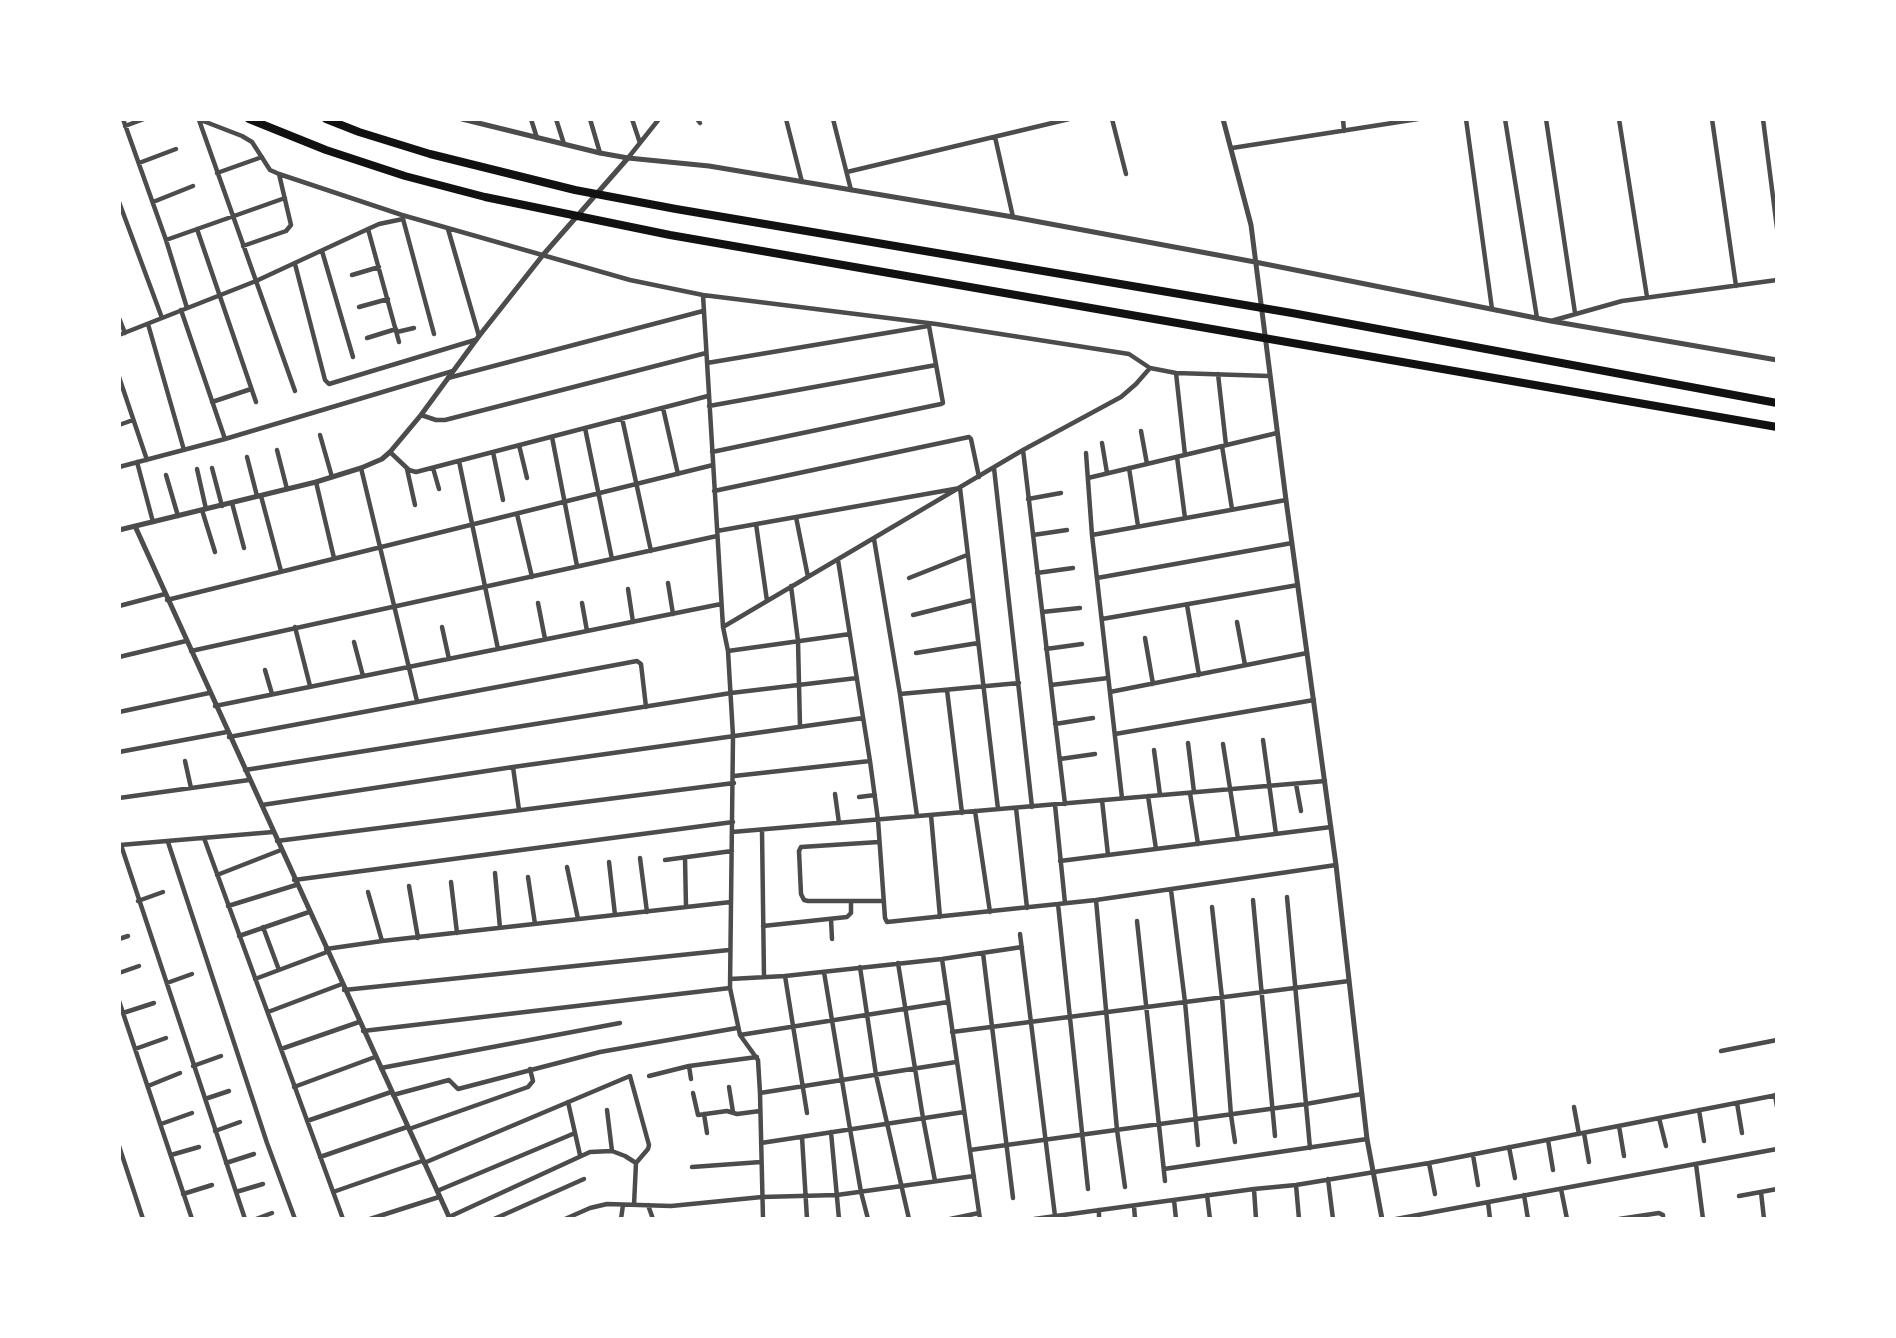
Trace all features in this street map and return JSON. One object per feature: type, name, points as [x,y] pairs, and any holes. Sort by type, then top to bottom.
[{"type":"highway","points":[[249,119],[326,150],[405,176],[485,197],[670,235],[1777,427]]},
{"type":"highway","points":[[326,119],[430,154],[575,190],[1292,313],[1777,403]]},
{"type":"street","points":[[123,119],[166,240],[184,309],[225,439]]},
{"type":"street","points":[[125,126],[144,119]]},
{"type":"street","points":[[198,119],[242,135],[252,142],[270,170],[279,174],[402,217],[630,280],[703,295],[936,324],[1129,354],[1150,368],[1176,373],[1269,376]]},
{"type":"street","points":[[198,119],[295,391]]},
{"type":"street","points":[[462,119],[600,153],[709,166],[1013,217],[1552,321],[1777,360]]},
{"type":"street","points":[[531,119],[537,138]]},
{"type":"street","points":[[556,119],[564,144]]},
{"type":"street","points":[[590,119],[600,153]]},
{"type":"street","points":[[632,119],[640,143]]},
{"type":"street","points":[[119,530],[316,482],[382,459],[421,415],[543,255],[659,119]]},
{"type":"street","points":[[786,119],[802,181]]},
{"type":"street","points":[[833,119],[851,190]]},
{"type":"street","points":[[1038,119],[1040,126]]},
{"type":"street","points":[[847,172],[1069,119]]},
{"type":"street","points":[[1112,119],[1126,174]]},
{"type":"street","points":[[1223,119],[1251,225],[1336,865],[1367,1139],[1382,1219]]},
{"type":"street","points":[[1343,119],[1344,131]]},
{"type":"street","points":[[1231,148],[1418,119]]},
{"type":"street","points":[[1466,119],[1492,309]]},
{"type":"street","points":[[1505,119],[1537,318]]},
{"type":"street","points":[[1546,119],[1575,313]]},
{"type":"street","points":[[1619,119],[1647,297]]},
{"type":"street","points":[[1712,119],[1736,286]]},
{"type":"street","points":[[1763,119],[1777,228]]},
{"type":"street","points":[[995,137],[1013,217]]},
{"type":"street","points":[[139,163],[176,149]]},
{"type":"street","points":[[217,173],[262,157]]},
{"type":"street","points":[[243,246],[289,229],[291,222],[279,174]]},
{"type":"street","points":[[153,202],[193,186]]},
{"type":"street","points":[[166,240],[285,198]]},
{"type":"street","points":[[119,202],[162,318]]},
{"type":"street","points":[[119,318],[122,334],[256,281],[379,224],[402,217]]},
{"type":"street","points":[[402,217],[434,334]]},
{"type":"street","points":[[448,228],[478,338]]},
{"type":"street","points":[[197,229],[256,402]]},
{"type":"street","points":[[368,229],[399,342]]},
{"type":"street","points":[[322,251],[353,356]]},
{"type":"street","points":[[295,264],[325,380],[329,384],[478,338]]},
{"type":"street","points":[[352,275],[379,267]]},
{"type":"street","points":[[1552,321],[1622,301],[1777,279]]},
{"type":"street","points":[[703,295],[721,604],[728,650],[733,736],[730,988],[737,1028],[757,1057],[763,1219]]},
{"type":"street","points":[[359,307],[388,299]]},
{"type":"street","points":[[448,378],[704,311]]},
{"type":"street","points":[[148,324],[184,450]]},
{"type":"street","points":[[707,363],[936,324]]},
{"type":"street","points":[[712,452],[942,404],[929,326]]},
{"type":"street","points":[[367,338],[414,328]]},
{"type":"street","points":[[421,415],[445,420],[706,353]]},
{"type":"street","points":[[709,406],[936,365]]},
{"type":"street","points":[[723,627],[1023,450],[1121,397],[1150,368]]},
{"type":"street","points":[[119,467],[225,439],[453,371]]},
{"type":"street","points":[[1176,373],[1185,455]]},
{"type":"street","points":[[1218,374],[1232,509]]},
{"type":"street","points":[[120,380],[147,460]]},
{"type":"street","points":[[212,402],[251,389]]},
{"type":"street","points":[[390,452],[406,468],[416,472],[708,396]]},
{"type":"street","points":[[663,408],[678,474]]},
{"type":"street","points":[[622,418],[651,551]]},
{"type":"street","points":[[119,425],[134,420]]},
{"type":"street","points":[[585,428],[612,559]]},
{"type":"street","points":[[1141,432],[1147,464]]},
{"type":"street","points":[[1088,478],[1277,433]]},
{"type":"street","points":[[320,435],[332,477]]},
{"type":"street","points":[[552,437],[577,567]]},
{"type":"street","points":[[714,491],[968,437],[971,439],[978,477]]},
{"type":"street","points":[[1102,443],[1107,473]]},
{"type":"street","points":[[519,445],[527,478]]},
{"type":"street","points":[[277,450],[288,489]]},
{"type":"street","points":[[1023,450],[1065,804]]},
{"type":"street","points":[[493,452],[503,499]]},
{"type":"street","points":[[1086,453],[1092,535],[1122,798]]},
{"type":"street","points":[[247,457],[281,571]]},
{"type":"street","points":[[1177,457],[1185,518]]},
{"type":"street","points":[[459,461],[498,649]]},
{"type":"street","points":[[137,462],[153,522]]},
{"type":"street","points":[[119,606],[281,571],[713,466]]},
{"type":"street","points":[[212,468],[222,506]]},
{"type":"street","points":[[362,468],[417,701]]},
{"type":"street","points":[[406,468],[415,505]]},
{"type":"street","points":[[433,468],[439,489]]},
{"type":"street","points":[[994,468],[1032,807]]},
{"type":"street","points":[[1129,468],[1138,526]]},
{"type":"street","points":[[197,470],[215,551]]},
{"type":"street","points":[[166,475],[178,516]]},
{"type":"street","points":[[316,482],[334,558]]},
{"type":"street","points":[[190,651],[651,551],[756,524],[960,488]]},
{"type":"street","points":[[960,488],[998,809]]},
{"type":"street","points":[[1028,499],[1061,493]]},
{"type":"street","points":[[1092,535],[1286,500]]},
{"type":"street","points":[[232,503],[244,548]]},
{"type":"street","points":[[517,514],[532,576]]},
{"type":"street","points":[[796,517],[808,577]]},
{"type":"street","points":[[756,524],[767,601]]},
{"type":"street","points":[[135,526],[449,1218],[579,1155],[601,1150],[625,1156],[636,1163]]},
{"type":"street","points":[[1033,535],[1067,530]]},
{"type":"street","points":[[874,539],[917,816]]},
{"type":"street","points":[[1097,578],[1292,543]]},
{"type":"street","points":[[909,578],[967,555]]},
{"type":"street","points":[[838,560],[878,820],[885,920],[889,922],[1096,900],[1336,865]]},
{"type":"street","points":[[1037,573],[1073,568]]},
{"type":"street","points":[[668,583],[673,614]]},
{"type":"street","points":[[791,586],[798,641],[800,727]]},
{"type":"street","points":[[1102,620],[1298,586]]},
{"type":"street","points":[[628,589],[633,622]]},
{"type":"street","points":[[913,615],[973,600]]},
{"type":"street","points":[[538,603],[545,639]]},
{"type":"street","points":[[582,603],[587,631]]},
{"type":"street","points":[[215,706],[721,604]]},
{"type":"street","points":[[1186,605],[1199,675]]},
{"type":"street","points":[[1042,612],[1080,608]]},
{"type":"street","points":[[1237,622],[1245,666]]},
{"type":"street","points":[[295,627],[310,687]]},
{"type":"street","points":[[442,627],[449,659]]},
{"type":"street","points":[[728,650],[850,634]]},
{"type":"street","points":[[1145,638],[1153,684]]},
{"type":"street","points":[[119,657],[186,641]]},
{"type":"street","points":[[354,642],[363,676]]},
{"type":"street","points":[[916,653],[978,643]]},
{"type":"street","points":[[1046,649],[1083,644]]},
{"type":"street","points":[[1110,692],[1307,653]]},
{"type":"street","points":[[119,752],[638,661],[641,664],[646,707]]},
{"type":"street","points":[[265,670],[272,694]]},
{"type":"street","points":[[244,770],[731,694],[857,678]]},
{"type":"street","points":[[1051,685],[1108,678]]},
{"type":"street","points":[[900,694],[1019,683]]},
{"type":"street","points":[[947,690],[962,813]]},
{"type":"street","points":[[119,712],[209,692]]},
{"type":"street","points":[[1115,734],[1314,700]]},
{"type":"street","points":[[261,806],[513,767],[863,718]]},
{"type":"street","points":[[1055,724],[1093,718]]},
{"type":"street","points":[[1263,740],[1276,834]]},
{"type":"street","points":[[1188,743],[1198,844]]},
{"type":"street","points":[[1223,744],[1238,839]]},
{"type":"street","points":[[1154,750],[1160,795]]},
{"type":"street","points":[[1060,760],[1095,754]]},
{"type":"street","points":[[185,761],[191,788]]},
{"type":"street","points":[[734,776],[870,761]]},
{"type":"street","points":[[513,767],[519,810]]},
{"type":"street","points":[[119,798],[249,780]]},
{"type":"street","points":[[732,832],[1325,781]]},
{"type":"street","points":[[276,841],[733,783]]},
{"type":"street","points":[[1296,784],[1301,811]]},
{"type":"street","points":[[835,794],[839,823]]},
{"type":"street","points":[[859,797],[874,795]]},
{"type":"street","points":[[1148,796],[1156,849]]},
{"type":"street","points":[[1102,800],[1108,855]]},
{"type":"street","points":[[1055,805],[1065,903]]},
{"type":"street","points":[[1016,808],[1027,908]]},
{"type":"street","points":[[975,811],[990,912]]},
{"type":"street","points":[[931,815],[940,917]]},
{"type":"street","points":[[229,906],[295,882],[733,822]]},
{"type":"street","points":[[1060,861],[1331,827]]},
{"type":"street","points":[[762,830],[764,977]]},
{"type":"street","points":[[245,1219],[120,845],[273,832]]},
{"type":"street","points":[[204,838],[343,1219]]},
{"type":"street","points":[[168,842],[267,1143],[295,1219]]},
{"type":"street","points":[[879,842],[802,846],[799,849],[802,894],[804,900],[808,901],[884,901]]},
{"type":"street","points":[[217,875],[281,850]]},
{"type":"street","points":[[665,860],[732,851]]},
{"type":"street","points":[[640,858],[647,912]]},
{"type":"street","points":[[685,858],[686,907]]},
{"type":"street","points":[[609,862],[615,915]]},
{"type":"street","points":[[567,867],[578,919]]},
{"type":"street","points":[[495,873],[500,928]]},
{"type":"street","points":[[528,877],[535,924]]},
{"type":"street","points":[[451,882],[457,933]]},
{"type":"street","points":[[409,886],[418,937]]},
{"type":"street","points":[[1171,890],[1185,1002],[1198,1145]]},
{"type":"street","points":[[138,901],[163,892]]},
{"type":"street","points":[[368,892],[382,941]]},
{"type":"street","points":[[1287,897],[1310,1148]]},
{"type":"street","points":[[1096,900],[1117,1130],[1125,1187]]},
{"type":"street","points":[[1253,900],[1275,1136]]},
{"type":"street","points":[[763,926],[848,917],[851,901]]},
{"type":"street","points":[[255,979],[326,951],[382,941],[731,902]]},
{"type":"street","points":[[1058,904],[1088,1189]]},
{"type":"street","points":[[1212,907],[1235,1142]]},
{"type":"street","points":[[239,936],[309,912]]},
{"type":"street","points":[[831,919],[832,939]]},
{"type":"street","points":[[1137,921],[1165,1181]]},
{"type":"street","points":[[263,927],[279,970]]},
{"type":"street","points":[[1020,934],[1058,1217]]},
{"type":"street","points":[[119,939],[128,936]]},
{"type":"street","points":[[730,979],[824,972],[1022,947]]},
{"type":"street","points":[[268,1012],[343,987],[729,950]]},
{"type":"street","points":[[983,953],[1013,1198]]},
{"type":"street","points":[[942,959],[979,1216],[950,1219]]},
{"type":"street","points":[[898,963],[935,1181]]},
{"type":"street","points":[[119,973],[139,966]]},
{"type":"street","points":[[860,967],[876,1075],[909,1219]]},
{"type":"street","points":[[824,972],[849,1129],[868,1219]]},
{"type":"street","points":[[167,983],[192,974]]},
{"type":"street","points":[[785,976],[807,1113]]},
{"type":"street","points":[[952,1032],[1349,981]]},
{"type":"street","points":[[363,1031],[730,988]]},
{"type":"street","points":[[119,1001],[192,1219]]},
{"type":"street","points":[[740,1035],[948,1002]]},
{"type":"street","points":[[123,1013],[154,1003]]},
{"type":"street","points":[[281,1049],[359,1021]]},
{"type":"street","points":[[380,1068],[620,1023]]},
{"type":"street","points":[[307,1121],[391,1094],[449,1080],[458,1089],[600,1052],[737,1028]]},
{"type":"street","points":[[135,1049],[166,1038]]},
{"type":"street","points":[[1721,1051],[1777,1040]]},
{"type":"street","points":[[193,1066],[221,1056]]},
{"type":"street","points":[[295,1087],[375,1057]]},
{"type":"street","points":[[649,1076],[689,1066],[757,1057]]},
{"type":"street","points":[[760,1093],[956,1062]]},
{"type":"street","points":[[689,1066],[691,1079]]},
{"type":"street","points":[[320,1157],[528,1087],[533,1081],[530,1069]]},
{"type":"street","points":[[148,1086],[180,1073]]},
{"type":"street","points":[[333,1192],[423,1162],[631,1077],[649,1145],[636,1163],[634,1205]]},
{"type":"street","points":[[729,1087],[733,1112]]},
{"type":"street","points":[[205,1099],[229,1091]]},
{"type":"street","points":[[693,1093],[696,1113],[699,1115],[727,1111],[737,1114],[760,1111]]},
{"type":"street","points":[[970,1150],[1231,1115],[1363,1094]]},
{"type":"street","points":[[1034,1219],[1296,1185],[1429,1163],[1776,1095],[1777,1107]]},
{"type":"street","points":[[568,1102],[579,1155]]},
{"type":"street","points":[[1737,1103],[1742,1133]]},
{"type":"street","points":[[1574,1107],[1589,1162]]},
{"type":"street","points":[[607,1110],[612,1152]]},
{"type":"street","points":[[1699,1110],[1704,1141]]},
{"type":"street","points":[[760,1143],[964,1112]]},
{"type":"street","points":[[161,1124],[192,1114]]},
{"type":"street","points":[[704,1114],[707,1133]]},
{"type":"street","points":[[1659,1118],[1665,1146]]},
{"type":"street","points":[[215,1131],[240,1122]]},
{"type":"street","points":[[1619,1126],[1624,1156]]},
{"type":"street","points":[[831,1132],[839,1219]]},
{"type":"street","points":[[370,1219],[438,1194],[575,1133]]},
{"type":"street","points":[[802,1136],[807,1219]]},
{"type":"street","points":[[1164,1169],[1367,1139]]},
{"type":"street","points":[[1548,1140],[1553,1170]]},
{"type":"street","points":[[119,1146],[144,1219]]},
{"type":"street","points":[[171,1155],[199,1147]]},
{"type":"street","points":[[1509,1147],[1515,1178]]},
{"type":"street","points":[[1396,1219],[1777,1149]]},
{"type":"street","points":[[226,1163],[254,1154]]},
{"type":"street","points":[[1473,1154],[1478,1185]]},
{"type":"street","points":[[692,1167],[761,1162]]},
{"type":"street","points":[[1429,1163],[1435,1194]]},
{"type":"street","points":[[1696,1164],[1703,1219]]},
{"type":"street","points":[[565,1219],[607,1204],[671,1206],[762,1197],[836,1195],[974,1176]]},
{"type":"street","points":[[494,1219],[584,1178]]},
{"type":"street","points":[[1328,1179],[1333,1219]]},
{"type":"street","points":[[236,1192],[262,1184]]},
{"type":"street","points":[[183,1194],[212,1185]]},
{"type":"street","points":[[1296,1185],[1299,1219]]},
{"type":"street","points":[[1254,1189],[1256,1219]]},
{"type":"street","points":[[1561,1189],[1567,1219]]},
{"type":"street","points":[[1739,1196],[1777,1189]]},
{"type":"street","points":[[1761,1192],[1764,1219]]},
{"type":"street","points":[[1207,1195],[1210,1219]]},
{"type":"street","points":[[1524,1195],[1528,1219]]},
{"type":"street","points":[[1174,1200],[1175,1219]]},
{"type":"street","points":[[1488,1202],[1490,1219]]},
{"type":"street","points":[[621,1219],[623,1205]]},
{"type":"street","points":[[648,1205],[653,1219]]},
{"type":"street","points":[[1135,1206],[1135,1219]]},
{"type":"street","points":[[1099,1210],[1099,1219]]},
{"type":"street","points":[[256,1219],[272,1213]]},
{"type":"street","points":[[1619,1219],[1659,1213],[1663,1219]]}]
